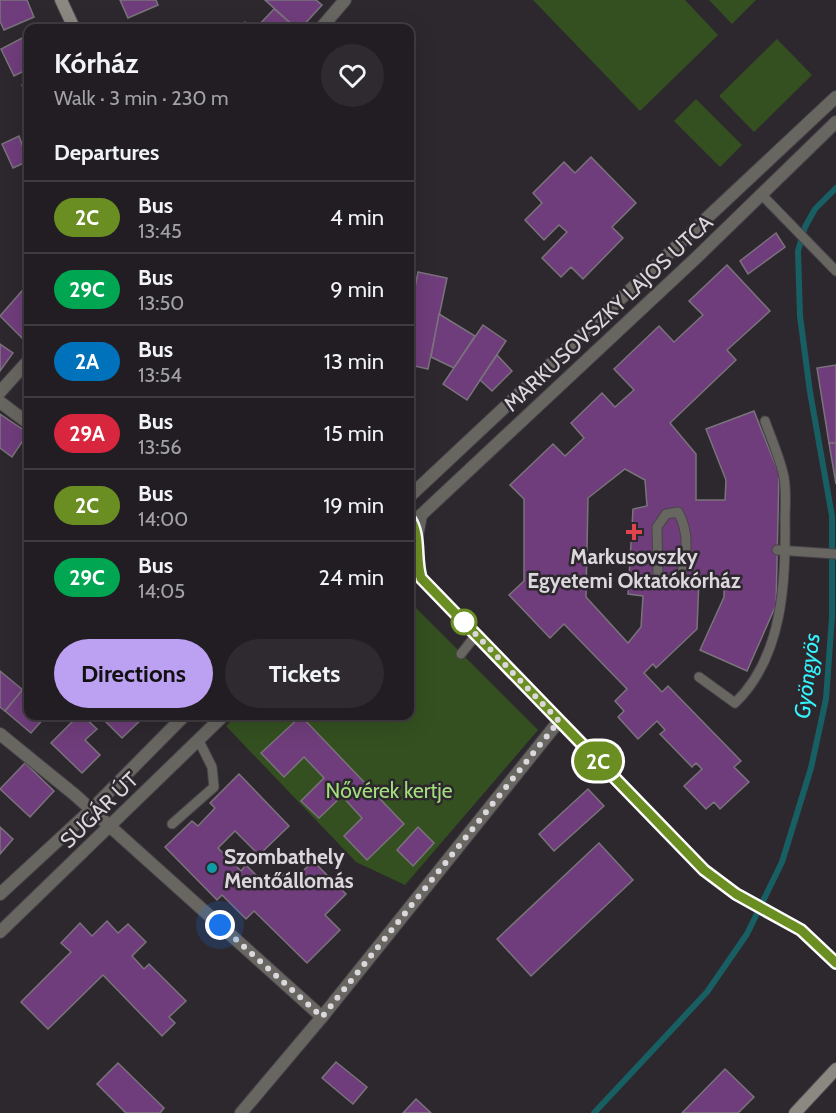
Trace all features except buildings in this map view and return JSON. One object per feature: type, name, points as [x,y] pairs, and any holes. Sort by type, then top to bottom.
[{"type":"street","points":[[61,0],[72,24]]},
{"type":"street","points":[[324,24],[345,0]]},
{"type":"street","name":"MARKUSOVSZKY LAJOS UTCA","points":[[414,492],[836,97]]},
{"type":"street","name":"MARKUSOVSZKY LAJOS UTCA","points":[[416,542],[421,515],[696,258],[836,122]]},
{"type":"street","points":[[748,180],[761,194]]},
{"type":"street","points":[[681,242],[696,258]]},
{"type":"street","points":[[0,392],[24,365]]},
{"type":"street","points":[[0,402],[24,420]]},
{"type":"street","points":[[414,534],[416,542],[415,575],[704,870],[736,894],[801,930],[836,963]]},
{"type":"street","points":[[414,548],[416,542]]},
{"type":"street","name":"SUGÁR ÚT","points":[[0,894],[90,810],[180,720]]},
{"type":"street","name":"SUGÁR ÚT","points":[[0,932],[220,720]]},
{"type":"street","points":[[241,1113],[322,1017],[559,721]]},
{"type":"street","points":[[0,734],[111,826],[322,1017]]},
{"type":"street","points":[[795,1113],[836,1069]]},
{"type":"lane","points":[[761,194],[836,271]]},
{"type":"lane","points":[[699,677],[735,703],[750,688],[771,647],[781,600],[784,475],[765,422]]},
{"type":"lane","points":[[678,512],[686,525],[686,547],[686,561],[680,579],[669,584],[658,576],[657,527],[666,514],[678,512]]},
{"type":"lane","points":[[781,550],[836,554]]},
{"type":"lane","points":[[461,654],[476,635]]},
{"type":"lane","points":[[172,824],[214,787],[212,767],[199,741]]},
{"type":"green space","points":[[533,0],[685,0],[718,35],[640,111]]},
{"type":"green space","points":[[709,0],[756,0],[732,24]]},
{"type":"green space","points":[[777,39],[812,75],[754,132],[719,96]]},
{"type":"green space","points":[[696,99],[742,145],[720,167],[674,121]]},
{"type":"green space","name":"Nővérek kertje","points":[[414,606],[538,730],[405,885],[356,862],[226,726],[233,720],[414,720]]},
{"type":"waterway","name":"Gyöngyös","points":[[594,1113],[707,992],[747,934],[782,862],[811,768],[826,699],[832,617],[832,516],[810,392],[800,316],[798,251],[805,227],[815,209],[836,188]]},
{"type":"bus line","name":"2C","points":[[414,528],[417,564],[421,578],[704,870],[736,894],[801,930],[836,963]]},
{"type":"place","name":"Markusovszky Egyetemi Oktatókórház","points":[[634,532]]},
{"type":"place","name":"Szombathely Mentőállomás","points":[[212,868]]},
{"type":"route","points":[[220,925],[322,1017],[559,721],[462,621],[464,622]]}]
